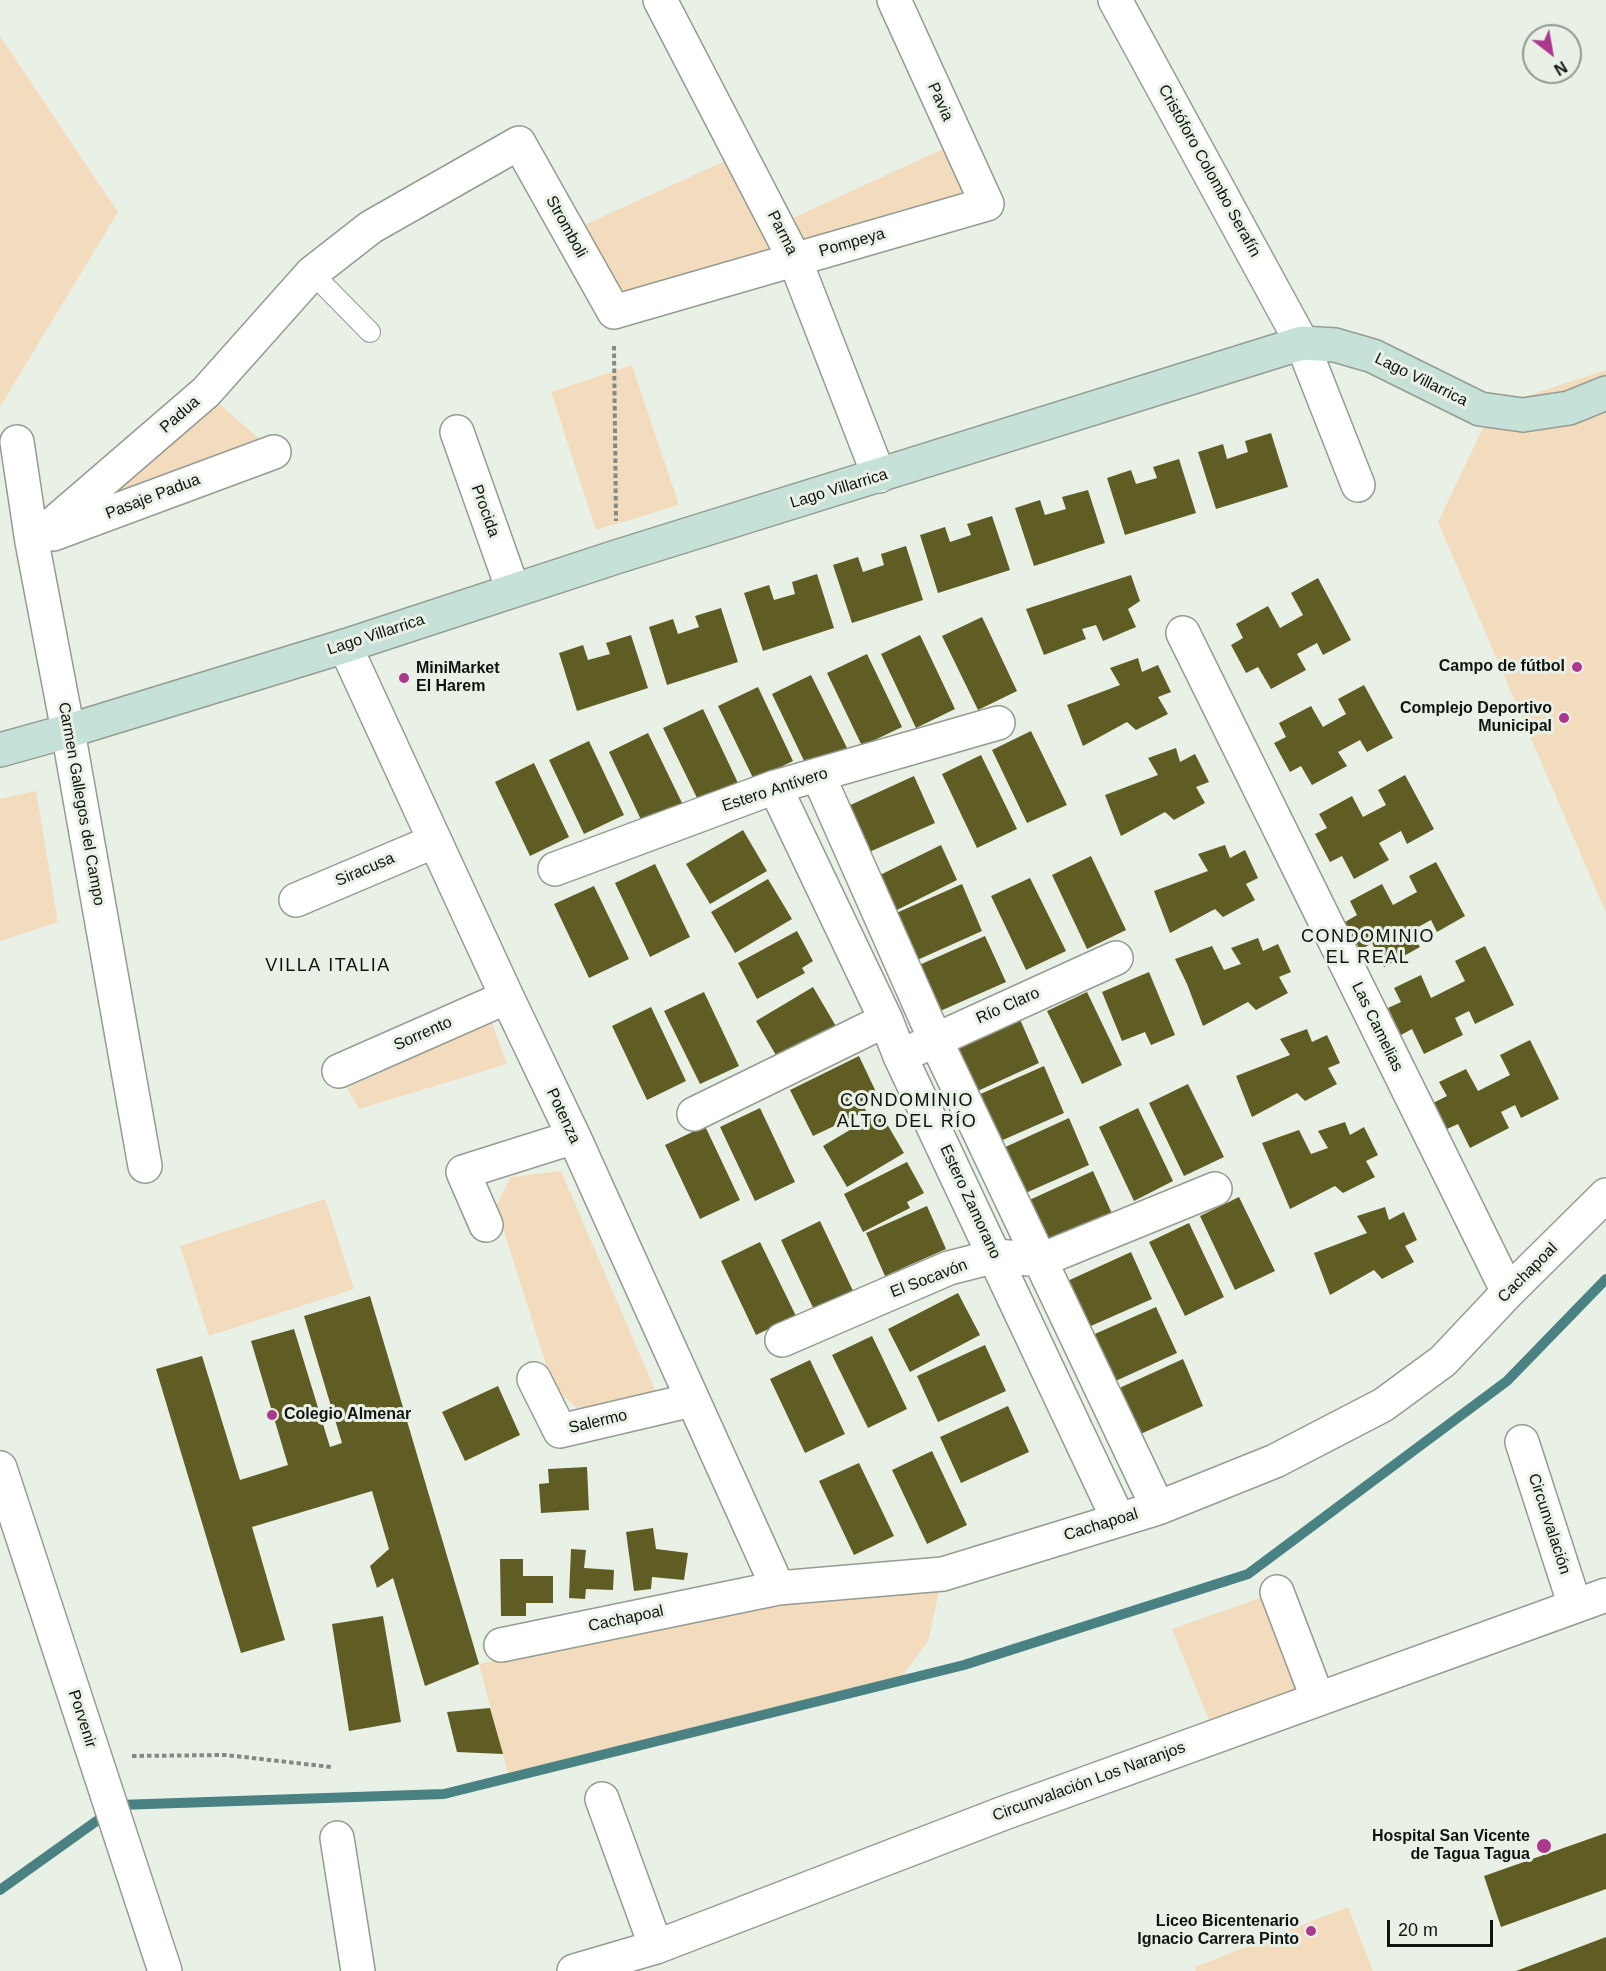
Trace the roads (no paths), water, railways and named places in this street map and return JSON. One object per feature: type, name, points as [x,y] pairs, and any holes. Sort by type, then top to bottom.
[{"type":"street","name":"Parma","points":[[660,0],[795,260],[879,476]]},
{"type":"street","name":"Pavia","points":[[894,0],[987,204]]},
{"type":"street","name":"Cristóforo Colombo Serafín","points":[[1115,0],[1302,343],[1358,485]]},
{"type":"street","name":"Padua","points":[[32,543],[206,392],[312,273],[371,227],[519,143]]},
{"type":"street","name":"Stromboli","points":[[519,143],[614,312]]},
{"type":"street","name":"Pompeya","points":[[614,312],[987,204]]},
{"type":"street","name":"Lago Villarrica","points":[[0,750],[345,646],[616,557],[1302,343],[1335,345],[1373,356],[1480,409],[1523,415],[1569,408],[1606,393]]},
{"type":"street","name":"Procida","points":[[457,432],[513,590]]},
{"type":"street","name":"Carmen Gallegos del Campo","points":[[17,442],[32,543],[68,731],[145,1166]]},
{"type":"street","name":"Pasaje Padua","points":[[32,543],[274,452]]},
{"type":"street","name":"Las Camelias","points":[[1183,633],[1508,1292]]},
{"type":"street","name":"Potenza","points":[[345,646],[574,1137],[778,1588]]},
{"type":"street","name":"Estero Antívero","points":[[555,869],[775,787],[998,723]]},
{"type":"street","points":[[818,775],[935,1039],[1158,1508]]},
{"type":"street","name":"Estero Zamorano","points":[[775,787],[1118,1520]]},
{"type":"street","name":"Siracusa","points":[[296,900],[435,840]]},
{"type":"street","name":"Río Claro","points":[[900,1056],[1116,958]]},
{"type":"street","name":"Sorrento","points":[[339,1071],[507,997]]},
{"type":"street","points":[[694,1114],[886,1020]]},
{"type":"street","points":[[486,1225],[463,1172],[574,1137]]},
{"type":"street","name":"El Socavón","points":[[782,1340],[949,1268],[996,1256],[1041,1260],[1215,1189]]},
{"type":"street","name":"Cachapoal","points":[[501,1645],[778,1588],[943,1574],[1158,1508],[1275,1461],[1383,1405],[1443,1361],[1508,1292],[1606,1195]]},
{"type":"street","name":"Salermo","points":[[534,1379],[560,1431],[692,1401]]},
{"type":"street","name":"Circunvalación","points":[[1522,1442],[1575,1606]]},
{"type":"street","name":"Porvenir","points":[[0,1468],[165,1971]]},
{"type":"street","points":[[1277,1592],[1317,1697],[1314,1700]]},
{"type":"street","name":"Circunvalación Los Naranjos","points":[[574,1971],[656,1947],[1004,1813],[1606,1594]]},
{"type":"street","points":[[602,1799],[656,1947]]},
{"type":"street","points":[[337,1838],[358,1971]]},
{"type":"lane","points":[[312,273],[370,332]]},
{"type":"waterway","points":[[0,1890],[119,1805],[444,1794],[964,1665],[1248,1574],[1507,1381],[1606,1279]]},
{"type":"place","name":"Campo de fútbol","points":[[1577,667]]},
{"type":"place","name":"MiniMarket El Harem","points":[[404,678]]},
{"type":"place","name":"Complejo Deportivo Municipal","points":[[1564,718]]},
{"type":"place","name":"Colegio Almenar","points":[[272,1415]]},
{"type":"place","name":"Hospital San Vicente de Tagua Tagua","points":[[1544,1846]]},
{"type":"place","name":"Liceo Bicentenario Ignacio Carrera Pinto","points":[[1311,1931]]},
{"type":"district","name":"CONDOMINIO EL REAL","points":[[1368,947]]},
{"type":"district","name":"VILLA ITALIA","points":[[328,966]]},
{"type":"district","name":"CONDOMINIO ALTO DEL RÍO","points":[[907,1111]]}]
